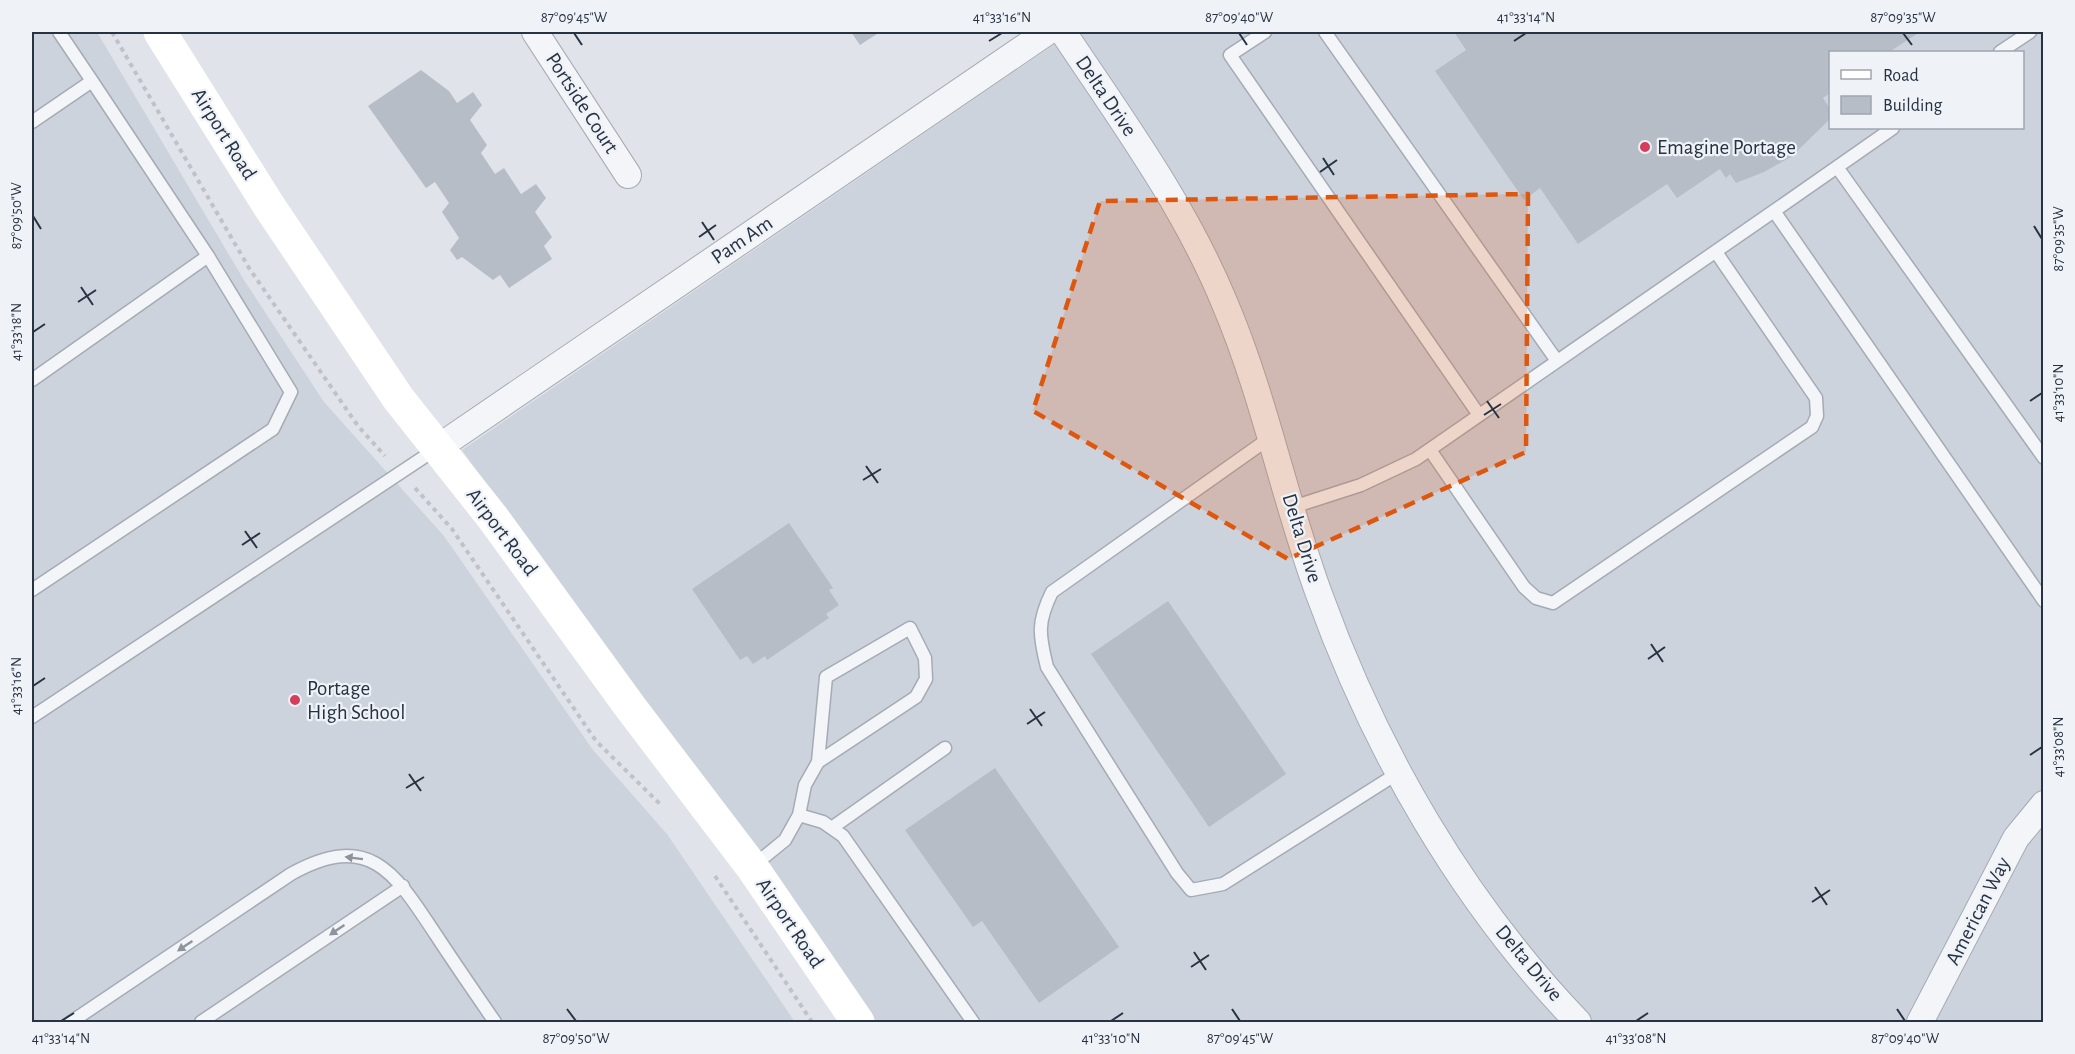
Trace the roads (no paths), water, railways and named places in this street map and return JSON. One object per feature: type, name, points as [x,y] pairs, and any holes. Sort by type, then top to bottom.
[{"type":"main road","name":"Airport Road","points":[[160,32],[269,206],[398,398],[436,449],[493,518],[631,708],[752,867],[858,1023]]},
{"type":"street","name":"Portside Court","points":[[535,32],[628,175]]},
{"type":"street","name":"Pam Am","points":[[436,449],[1047,32]]},
{"type":"street","name":"Delta Drive","points":[[1064,32],[1183,217],[1225,303],[1272,436],[1319,593],[1353,678],[1398,773],[1442,849],[1503,934],[1578,1023]]},
{"type":"street","name":"American Way","points":[[1920,1023],[2016,838],[2043,804]]},
{"type":"lane","points":[[32,590],[273,429],[291,392],[208,256],[59,32]]},
{"type":"lane","points":[[1265,32],[1230,55],[1479,415]]},
{"type":"lane","points":[[1325,32],[1557,361]]},
{"type":"lane","points":[[2002,51],[2030,32]]},
{"type":"lane","points":[[32,122],[92,81]]},
{"type":"lane","points":[[1293,507],[1361,485],[1430,450],[1892,129]]},
{"type":"lane","points":[[1837,167],[2043,458]]},
{"type":"lane","points":[[1774,211],[2043,601]]},
{"type":"lane","points":[[1430,450],[1524,587],[1536,598],[1553,603],[1812,427],[1817,416],[1816,398],[1716,252]]},
{"type":"lane","points":[[32,380],[208,256]]},
{"type":"lane","points":[[1272,436],[1052,592],[1042,612],[1039,635],[1047,667],[1177,873],[1191,890],[1222,884],[1398,773]]},
{"type":"lane","points":[[32,717],[436,449]]},
{"type":"lane","points":[[752,867],[785,840],[799,815],[805,784],[818,762],[826,677],[910,628],[925,658],[926,679],[916,697],[818,762]]},
{"type":"lane","points":[[833,827],[945,748]]},
{"type":"lane","points":[[799,815],[833,827],[858,856],[973,1023]]},
{"type":"lane","points":[[71,1023],[306,866],[322,859],[351,856],[380,866],[392,874],[403,886],[495,1023]]},
{"type":"lane","points":[[201,1023],[403,886]]},
{"type":"place","name":"Emagine Portage","points":[[1645,147]]},
{"type":"place","name":"Portage High School","points":[[295,700]]}]
